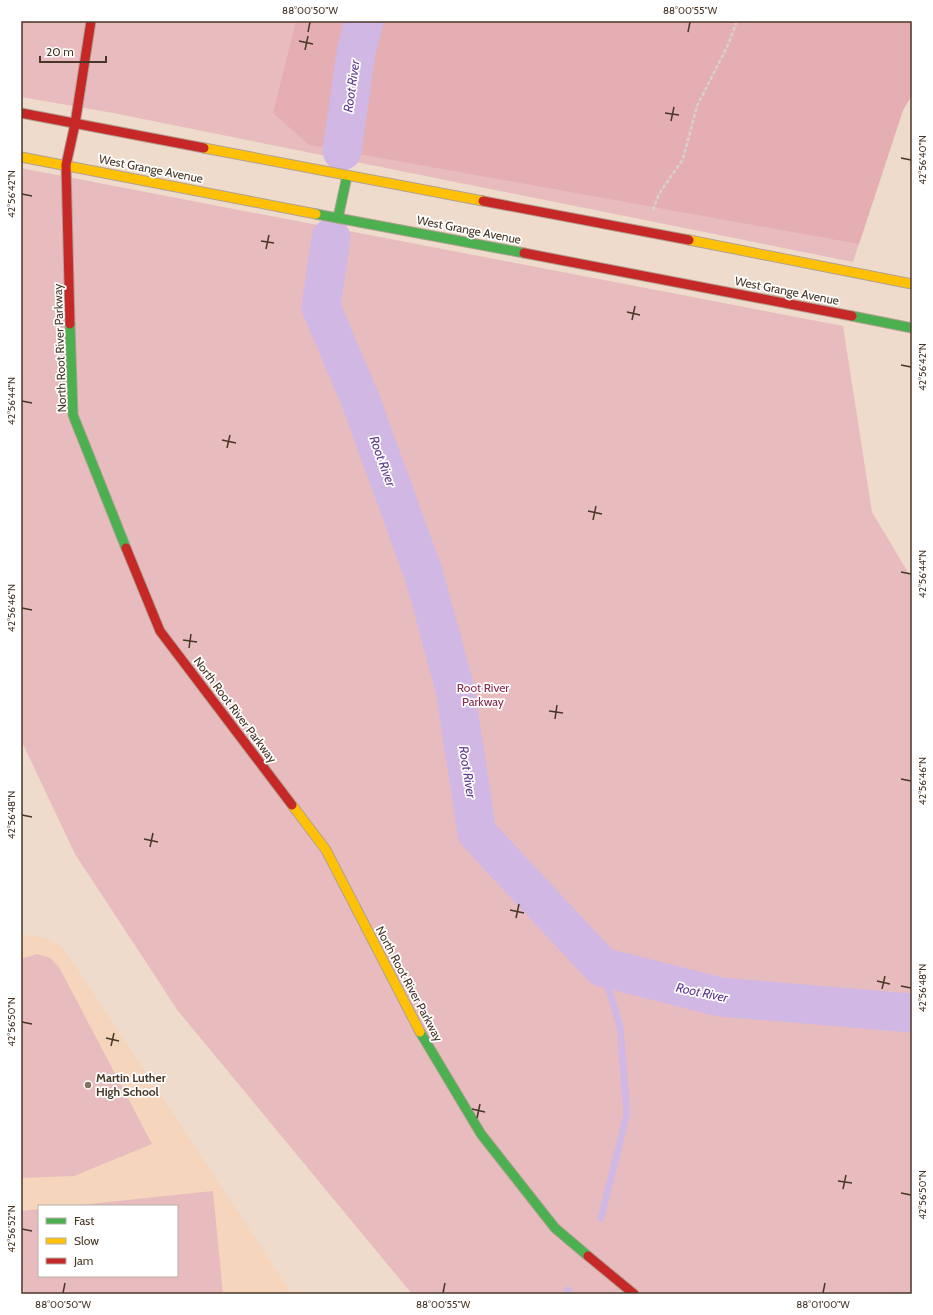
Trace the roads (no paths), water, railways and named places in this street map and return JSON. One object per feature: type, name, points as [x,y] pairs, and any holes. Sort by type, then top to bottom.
[{"type":"street","name":"North Root River Parkway","points":[[91,21],[75,124],[66,165],[73,415],[160,631],[326,850],[424,1042],[481,1134],[555,1228],[634,1294]]},
{"type":"street","points":[[21,113],[347,176],[645,231],[912,284]]},
{"type":"street","name":"West Grange Avenue","points":[[21,157],[912,328]]},
{"type":"street","points":[[338,218],[347,176]]},
{"type":"waterway","name":"Root River","points":[[342,151],[356,53],[364,21]]},
{"type":"waterway","name":"Root River","points":[[331,238],[321,307],[360,399],[424,575],[455,689],[477,833],[602,967],[720,997],[912,1013]]},
{"type":"waterway","points":[[601,1218],[627,1114],[620,1026],[602,967]]},
{"type":"waterway","points":[[566,1294],[568,1290]]},
{"type":"place","name":"Martin Luther High School","points":[[88,1085]]},
{"type":"park label","name":"Root River Parkway","points":[[483,695]]}]
